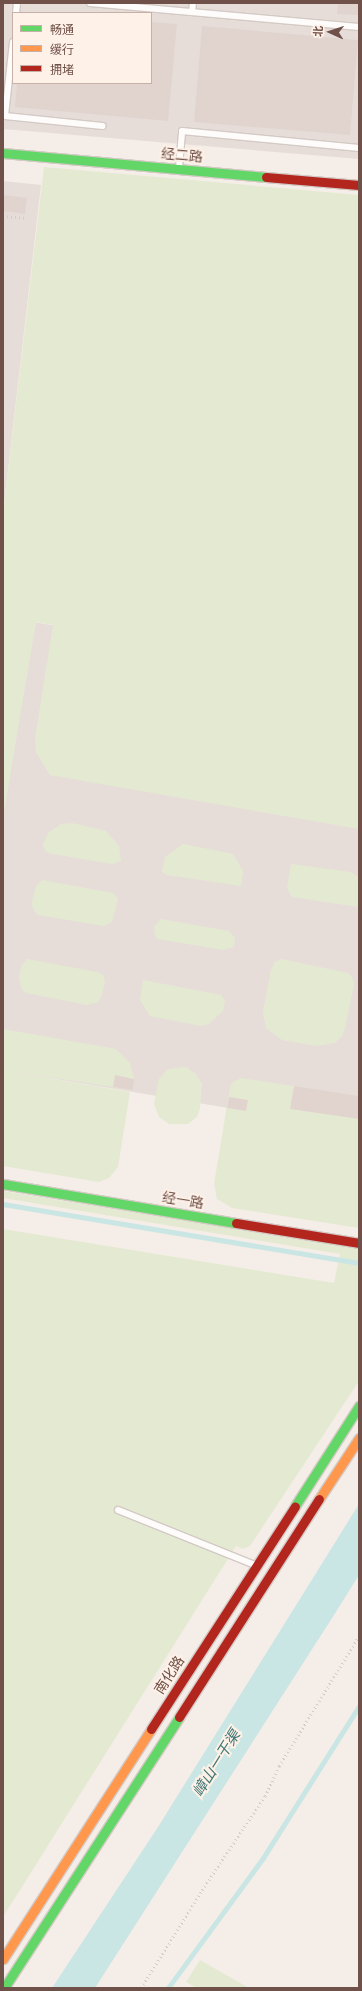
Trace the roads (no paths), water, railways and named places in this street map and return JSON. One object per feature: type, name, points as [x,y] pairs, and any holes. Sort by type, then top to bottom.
[{"type":"main road","name":"经二路","points":[[3,153],[359,185]]},
{"type":"main road","name":"经一路","points":[[3,1184],[359,1243]]},
{"type":"main road","name":"南化路","points":[[3,1959],[359,1406]]},
{"type":"main road","points":[[4,1988],[359,1438]]},
{"type":"lane","points":[[90,3],[359,27]]},
{"type":"lane","points":[[192,12],[193,3]]},
{"type":"lane","points":[[12,51],[5,116],[102,126]]},
{"type":"lane","points":[[178,169],[182,131],[359,148]]},
{"type":"lane","points":[[118,1510],[256,1566]]},
{"type":"water","name":"嶂山一干渠","points":[[359,1504],[359,1575],[334,1615],[95,1988],[52,1988],[158,1827]]},
{"type":"waterway","points":[[3,1204],[359,1263]]},
{"type":"waterway","points":[[168,1988],[263,1858],[359,1706]]}]
